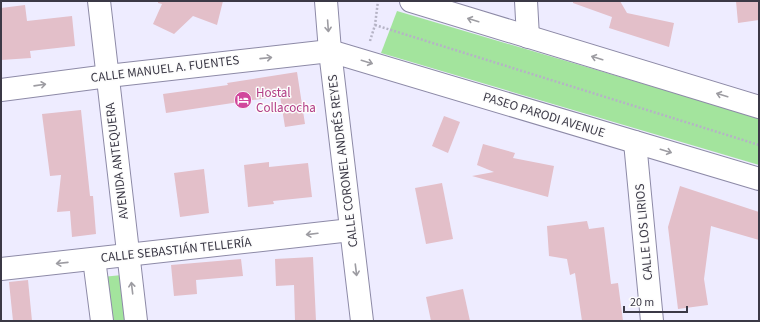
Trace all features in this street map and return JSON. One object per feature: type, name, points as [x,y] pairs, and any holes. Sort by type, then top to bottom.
[{"type":"street","name":"AVENIDA ANTEQUERA","points":[[99,1],[136,321]]},
{"type":"street","name":"CALLE CORONEL ANDRÉS REYES","points":[[326,1],[330,51],[362,321]]},
{"type":"street","points":[[411,1],[759,107]]},
{"type":"street","points":[[526,1],[528,37]]},
{"type":"street","name":"CALLE MANUEL A. FUENTES","points":[[1,90],[108,76],[330,51]]},
{"type":"street","name":"PASEO PARODI AVENUE","points":[[330,51],[759,179]]},
{"type":"street","name":"CALLE LOS LIRIOS","points":[[635,142],[652,321]]},
{"type":"street","name":"CALLE SEBASTIÁN TELLERÍA","points":[[1,269],[351,230]]},
{"type":"street","points":[[94,259],[102,321]]},
{"type":"path","points":[[363,61],[375,25],[378,1]]},
{"type":"path","points":[[375,25],[759,144]]},
{"type":"green space","points":[[397,11],[759,118],[759,165],[381,53]]},
{"type":"green space","points":[[122,275],[128,321],[107,321],[102,277]]},
{"type":"building","points":[[158,1],[223,1],[217,25],[193,16],[174,34],[153,24],[162,4],[158,3]]},
{"type":"building","points":[[573,1],[620,1],[627,13],[674,23],[669,47],[609,28],[612,17],[573,3]]},
{"type":"building","points":[[736,1],[759,1],[759,20],[738,23]]},
{"type":"building","points":[[25,5],[27,21],[72,16],[75,46],[30,51],[31,58],[1,60],[1,8]]},
{"type":"building","name":"Hostal Collacocha","points":[[297,72],[305,124],[285,127],[280,96],[166,113],[163,94],[228,85],[227,83]]},
{"type":"building","points":[[81,110],[90,196],[93,196],[96,234],[72,237],[70,211],[57,212],[61,175],[50,176],[42,114]]},
{"type":"building","points":[[444,116],[460,122],[448,153],[432,146]]},
{"type":"building","points":[[483,144],[515,153],[513,158],[554,166],[548,197],[472,176],[494,172],[477,165]]},
{"type":"building","points":[[269,162],[269,167],[308,163],[312,197],[273,201],[274,204],[248,207],[244,165]]},
{"type":"building","points":[[204,169],[209,213],[180,217],[174,173]]},
{"type":"building","points":[[442,183],[453,239],[426,244],[415,188]]},
{"type":"building","points":[[680,186],[759,212],[759,240],[711,226],[704,279],[708,305],[678,309],[668,227]]},
{"type":"building","points":[[587,221],[589,229],[604,227],[611,284],[618,283],[623,321],[582,321],[575,273],[570,275],[567,259],[549,256],[547,226]]},
{"type":"building","points":[[313,257],[316,321],[295,321],[294,285],[276,286],[275,259]]},
{"type":"building","points":[[241,259],[243,276],[196,280],[197,294],[174,296],[171,265]]},
{"type":"building","points":[[28,280],[32,321],[13,321],[9,282]]},
{"type":"building","points":[[463,289],[470,321],[431,321],[426,297]]},
{"type":"place","name":"Hostal Collacocha","points":[[243,100]]}]
